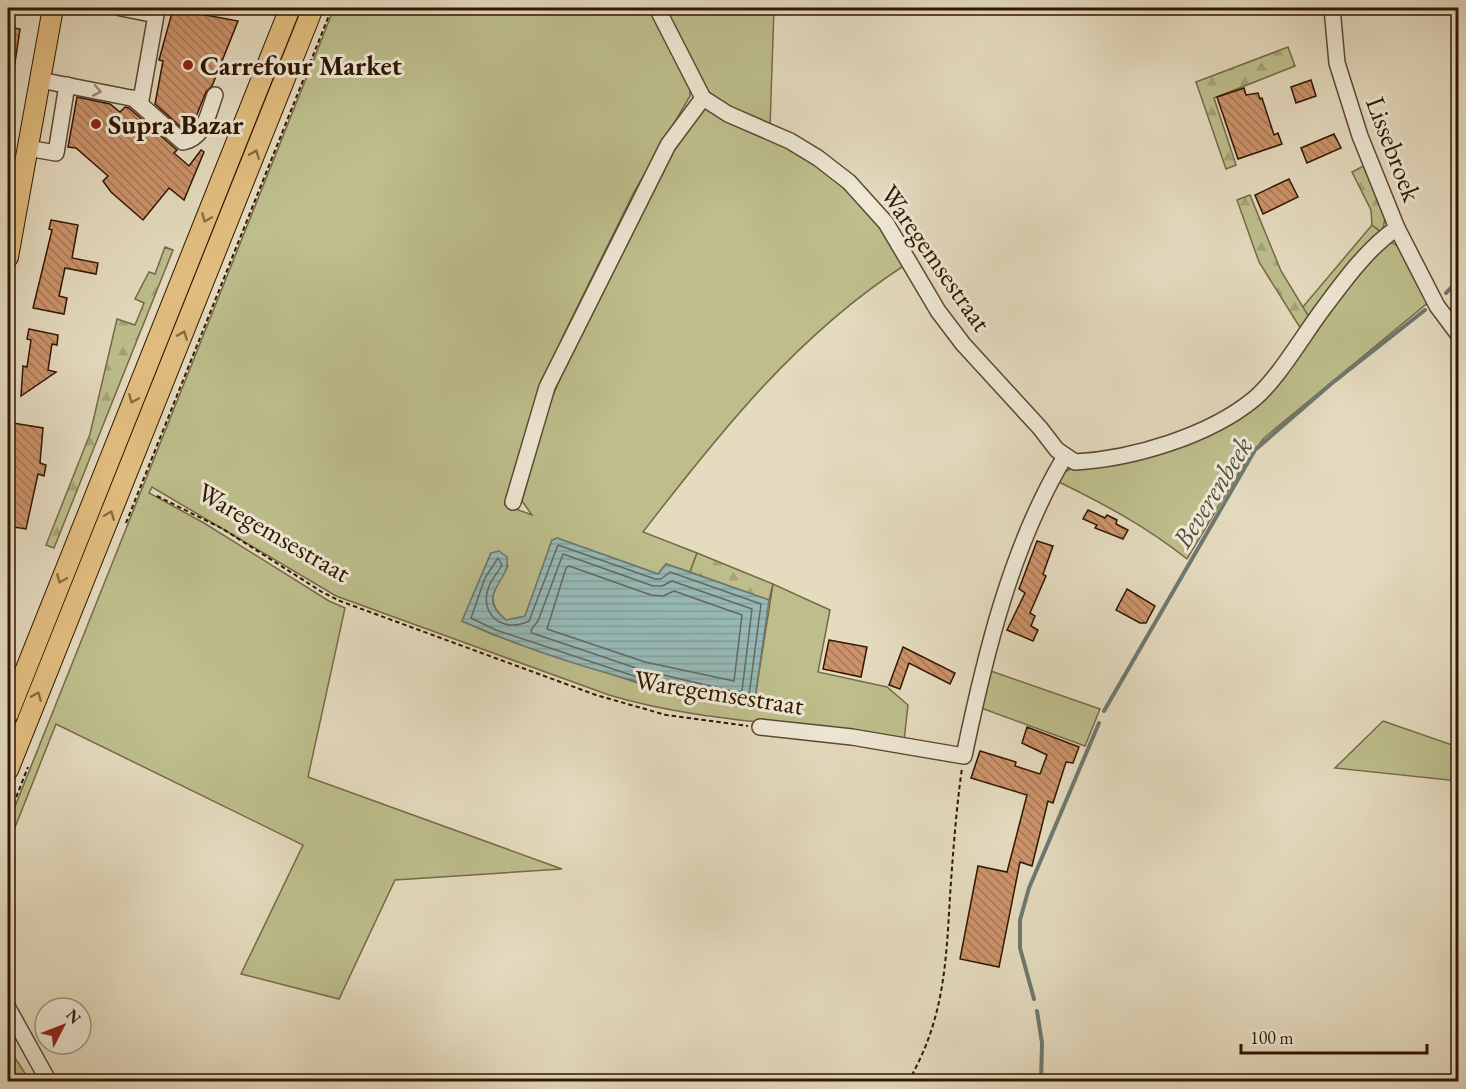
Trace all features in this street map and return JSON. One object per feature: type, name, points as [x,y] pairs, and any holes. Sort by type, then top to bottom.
[{"type":"main road","points":[[8,257],[53,8]]},
{"type":"main road","points":[[8,714],[290,8]]},
{"type":"main road","points":[[8,770],[313,8]]},
{"type":"street","points":[[40,80],[141,100],[156,15],[122,8]]},
{"type":"street","points":[[513,502],[547,387],[668,145],[703,98],[657,8]]},
{"type":"street","name":"Lissebroek","points":[[1332,8],[1337,63],[1345,96],[1397,228],[1434,300],[1458,334]]},
{"type":"street","points":[[27,148],[56,153],[67,85]]},
{"type":"street","points":[[133,98],[183,142],[192,141],[200,134],[215,95]]},
{"type":"street","name":"Waregemsestraat","points":[[703,98],[728,114],[790,141],[818,158],[855,189],[886,223],[938,311],[980,364],[1064,458]]},
{"type":"street","points":[[964,756],[985,657],[999,612],[1041,498],[1064,458],[1075,462],[1093,461],[1131,454],[1187,436],[1242,408],[1266,385],[1348,276],[1386,235],[1397,228]]},
{"type":"street","name":"Waregemsestraat","points":[[760,728],[852,737],[964,756]]},
{"type":"street","points":[[8,1008],[49,1082]]},
{"type":"path","points":[[121,533],[332,8]]},
{"type":"path","name":"Waregemsestraat","points":[[157,496],[223,529],[340,601],[596,696],[666,715],[760,728]]},
{"type":"path","points":[[908,1082],[928,1044],[941,1001],[946,960],[955,818],[964,756]]},
{"type":"path","points":[[8,818],[31,760]]},
{"type":"green space","points":[[346,8],[654,8],[690,88],[690,96],[634,192],[564,334],[541,389],[505,505],[532,515],[522,501],[549,405],[583,323],[669,156],[705,107],[796,150],[838,179],[873,215],[905,265],[866,292],[795,353],[701,458],[643,532],[697,553],[690,572],[666,564],[658,574],[557,538],[552,540],[525,617],[506,620],[494,606],[493,594],[508,566],[491,553],[462,621],[494,635],[638,683],[737,706],[755,698],[773,584],[830,610],[818,672],[887,687],[908,705],[904,741],[843,731],[688,713],[609,695],[336,596],[152,487],[149,493],[204,523],[329,601],[345,608],[308,777],[562,869],[395,880],[339,999],[241,974],[303,845],[56,724],[8,845],[8,824],[333,11],[343,15]]},
{"type":"green space","points":[[663,8],[774,8],[770,127],[716,101],[706,90]]},
{"type":"green space","points":[[1288,47],[1295,66],[1214,98],[1236,165],[1226,169],[1196,82]]},
{"type":"green space","points":[[1365,165],[1383,207],[1385,216],[1381,232],[1372,225],[1371,210],[1352,172]]},
{"type":"green space","points":[[1250,195],[1281,271],[1309,317],[1301,329],[1259,262],[1237,200]]},
{"type":"green space","points":[[1372,225],[1381,232],[1309,317],[1302,308]]},
{"type":"green space","points":[[1388,242],[1403,250],[1409,257],[1430,301],[1264,438],[1241,469],[1187,559],[1125,517],[1057,481],[1057,477],[1070,469],[1143,455],[1236,415],[1330,303]]},
{"type":"green space","points":[[165,247],[173,250],[54,548],[46,545],[90,434],[117,319],[135,325],[144,303],[135,299],[149,272],[155,274]]},
{"type":"green space","points":[[697,553],[773,584],[769,600],[690,572]]},
{"type":"green space","points":[[988,670],[1100,709],[1085,746],[981,708]]},
{"type":"green space","points":[[1383,721],[1458,747],[1458,781],[1335,768]]},
{"type":"green space","points":[[8,1047],[30,1081],[8,1081]]},
{"type":"water","points":[[557,538],[658,574],[666,564],[769,600],[755,698],[747,704],[737,706],[632,680],[529,648],[462,621],[491,553],[499,551],[507,557],[507,566],[493,595],[493,603],[506,620],[525,616],[552,540]]},
{"type":"building","points":[[173,9],[238,21],[212,86],[206,92],[193,124],[185,131],[155,104],[163,61],[159,60]]},
{"type":"building","points":[[8,27],[20,29],[13,76],[8,76]]},
{"type":"building","points":[[1311,80],[1316,96],[1296,103],[1291,87]]},
{"type":"building","points":[[1244,88],[1246,95],[1258,93],[1260,99],[1262,98],[1274,135],[1278,133],[1282,144],[1238,159],[1217,97]]},
{"type":"building","points":[[77,97],[110,104],[120,112],[125,107],[129,108],[177,150],[174,153],[189,166],[201,150],[204,152],[184,200],[169,188],[143,220],[111,192],[103,181],[108,176],[76,148],[68,147]]},
{"type":"building","points":[[1334,134],[1341,148],[1307,163],[1301,148]]},
{"type":"building","points":[[1289,179],[1298,197],[1263,214],[1255,195]]},
{"type":"building","points":[[51,220],[78,225],[72,258],[98,263],[96,274],[65,268],[59,296],[67,298],[64,314],[33,308],[52,230],[49,229]]},
{"type":"building","points":[[29,329],[58,335],[57,345],[52,344],[48,370],[56,372],[21,396],[23,366],[27,367],[31,340],[27,339]]},
{"type":"building","points":[[13,423],[43,428],[40,463],[46,465],[44,476],[38,474],[26,529],[8,526],[8,453]]},
{"type":"building","points":[[1088,510],[1105,518],[1107,515],[1117,520],[1116,524],[1128,530],[1123,539],[1095,528],[1097,525],[1083,519]]},
{"type":"building","points":[[1037,541],[1053,546],[1043,574],[1046,576],[1030,613],[1035,616],[1031,626],[1038,630],[1033,641],[1007,630],[1025,593],[1019,589]]},
{"type":"building","points":[[1127,589],[1155,606],[1146,623],[1140,623],[1116,610]]},
{"type":"building","points":[[829,640],[867,647],[861,677],[823,669]]},
{"type":"building","points":[[903,647],[955,673],[950,684],[909,663],[900,689],[889,685]]},
{"type":"building","points":[[1027,727],[1079,747],[1073,763],[1066,762],[1053,803],[1048,801],[1032,866],[1020,862],[999,967],[960,959],[978,866],[1007,872],[1027,795],[971,778],[980,751],[1016,762],[1015,766],[1040,774],[1047,755],[1022,743]]},
{"type":"waterway","name":"Beverenbeek","points":[[1446,293],[1458,281]]},
{"type":"waterway","name":"Beverenbeek","points":[[1104,711],[1255,450],[1331,384],[1425,310]]},
{"type":"waterway","name":"Beverenbeek","points":[[1034,999],[1020,948],[1020,920],[1029,888],[1099,723]]},
{"type":"waterway","name":"Beverenbeek","points":[[1037,1011],[1042,1043],[1041,1082]]},
{"type":"place","name":"Carrefour Market","points":[[188,65]]},
{"type":"place","name":"Supra Bazar","points":[[96,124]]}]
